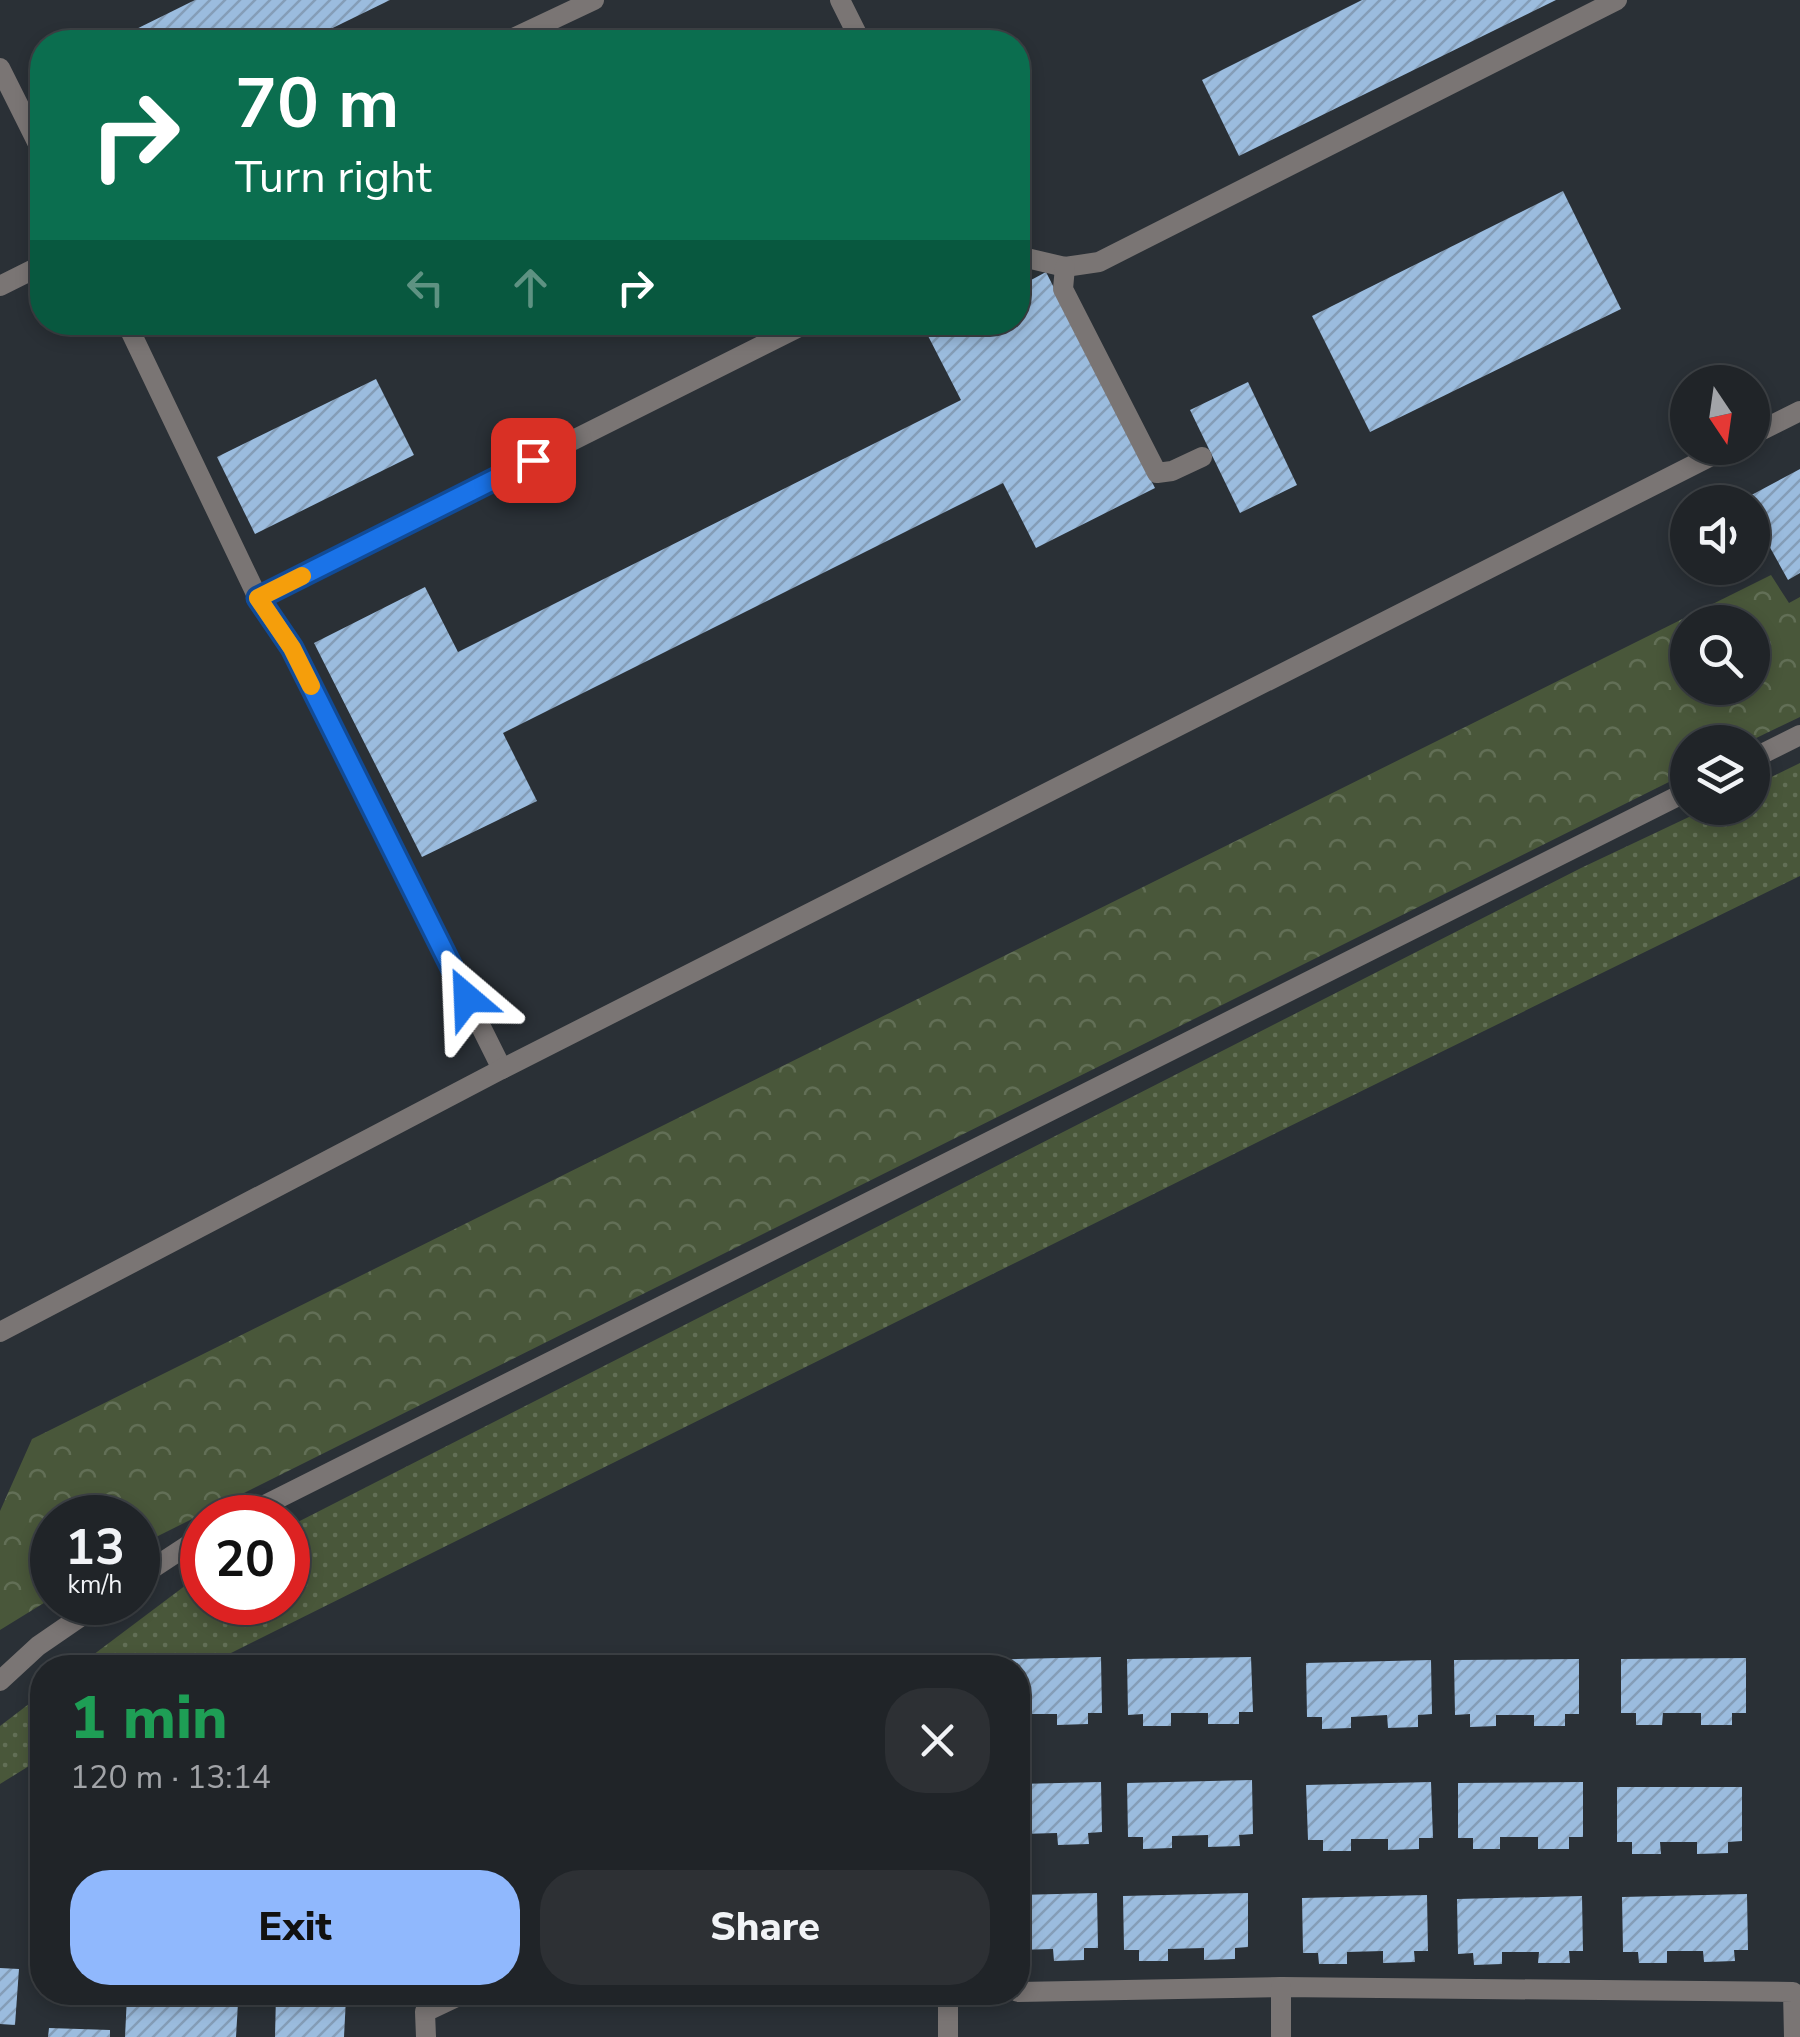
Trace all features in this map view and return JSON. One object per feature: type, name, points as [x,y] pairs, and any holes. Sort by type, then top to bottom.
[{"type":"street","points":[[530,30],[594,0]]},
{"type":"street","points":[[840,0],[855,30]]},
{"type":"street","points":[[1030,259],[1064,267],[1099,262],[1617,0]]},
{"type":"street","points":[[0,68],[30,128]]},
{"type":"street","points":[[1064,267],[1063,288],[1157,472],[1172,471],[1202,457]]},
{"type":"street","points":[[0,286],[30,271]]},
{"type":"street","points":[[132,335],[258,598],[292,648],[502,1069]]},
{"type":"street","points":[[258,598],[783,335]]},
{"type":"street","points":[[1770,426],[1800,411]]},
{"type":"street","points":[[0,1332],[502,1069],[1694,465]]},
{"type":"street","points":[[1770,750],[1800,735]]},
{"type":"street","points":[[285,1495],[1670,800]]},
{"type":"street","points":[[0,1682],[38,1646],[69,1625]]},
{"type":"street","points":[[1030,1992],[1281,1988],[1794,1992],[1794,2037]]},
{"type":"street","points":[[1281,1988],[1281,2037]]},
{"type":"street","points":[[426,2037],[425,2012],[440,2005]]},
{"type":"street","points":[[948,2005],[948,2037]]},
{"type":"green space","points":[[1771,575],[1789,603],[1800,597],[1800,717],[1770,731],[1770,725],[1670,725],[1670,781],[240,1495],[180,1495],[180,1525],[160,1535],[160,1495],[30,1495],[30,1612],[0,1630],[0,1511],[32,1439],[1670,625],[1670,705],[1770,705],[1770,605],[1711,605],[1751,585],[1770,585]]},
{"type":"green space","points":[[1800,763],[1800,876],[310,1614],[310,1516],[1672,825],[1770,825],[1770,778]]},
{"type":"green space","points":[[180,1590],[180,1625],[287,1625],[227,1655],[93,1655],[133,1625],[160,1625],[160,1605]]},
{"type":"green space","points":[[30,1703],[30,1765],[0,1784],[0,1726]]},
{"type":"building","points":[[195,0],[390,0],[329,30],[134,30]]},
{"type":"building","points":[[1362,0],[1556,0],[1239,156],[1202,80]]},
{"type":"building","points":[[1563,191],[1621,309],[1370,432],[1312,316]]},
{"type":"building","points":[[1046,272],[1155,488],[1036,548],[1003,483],[503,733],[537,801],[422,857],[314,643],[425,587],[458,652],[961,400],[928,335],[1030,335],[1030,281]]},
{"type":"building","points":[[376,379],[414,455],[255,534],[217,457]]},
{"type":"building","points":[[1248,382],[1297,485],[1240,513],[1190,410]]},
{"type":"building","points":[[1800,469],[1800,573],[1788,580],[1770,548],[1770,485]]},
{"type":"building","points":[[1101,1657],[1102,1713],[1088,1713],[1088,1724],[1057,1725],[1057,1714],[1030,1714],[1030,1659]]},
{"type":"building","points":[[1251,1657],[1253,1712],[1239,1712],[1239,1724],[1208,1724],[1208,1713],[1171,1713],[1171,1726],[1143,1726],[1143,1714],[1128,1715],[1127,1659]]},
{"type":"building","points":[[1746,1658],[1746,1713],[1732,1713],[1732,1725],[1701,1725],[1701,1713],[1663,1713],[1662,1725],[1636,1725],[1636,1713],[1621,1713],[1621,1659]]},
{"type":"building","points":[[1579,1659],[1579,1714],[1565,1714],[1565,1726],[1534,1726],[1534,1715],[1496,1715],[1496,1726],[1470,1727],[1470,1714],[1455,1715],[1454,1660]]},
{"type":"building","points":[[1431,1660],[1432,1714],[1418,1715],[1418,1727],[1388,1728],[1387,1715],[1351,1717],[1351,1728],[1322,1729],[1322,1717],[1307,1717],[1306,1663]]},
{"type":"building","points":[[1252,1780],[1253,1834],[1239,1835],[1240,1846],[1208,1847],[1208,1835],[1172,1836],[1172,1848],[1143,1849],[1143,1837],[1128,1837],[1127,1783]]},
{"type":"building","points":[[1101,1782],[1102,1832],[1088,1833],[1089,1844],[1058,1845],[1057,1833],[1030,1834],[1030,1784]]},
{"type":"building","points":[[1431,1782],[1433,1838],[1419,1838],[1419,1849],[1388,1850],[1388,1839],[1351,1839],[1351,1851],[1323,1851],[1323,1840],[1308,1840],[1306,1785]]},
{"type":"building","points":[[1583,1782],[1583,1837],[1569,1837],[1569,1849],[1538,1849],[1538,1837],[1500,1837],[1500,1849],[1473,1849],[1473,1838],[1458,1838],[1458,1783]]},
{"type":"building","points":[[1617,1787],[1742,1787],[1742,1841],[1728,1842],[1728,1853],[1697,1854],[1697,1842],[1660,1842],[1661,1854],[1632,1854],[1632,1842],[1617,1842]]},
{"type":"building","points":[[1097,1893],[1098,1948],[1084,1948],[1084,1960],[1054,1961],[1053,1949],[1030,1950],[1030,1895]]},
{"type":"building","points":[[1248,1893],[1248,1947],[1235,1948],[1235,1959],[1204,1960],[1204,1948],[1168,1949],[1168,1961],[1139,1961],[1139,1950],[1124,1950],[1123,1896]]},
{"type":"building","points":[[1747,1894],[1748,1950],[1734,1950],[1735,1961],[1704,1962],[1703,1951],[1667,1951],[1667,1963],[1639,1963],[1638,1952],[1623,1952],[1622,1897]]},
{"type":"building","points":[[1427,1895],[1428,1951],[1414,1951],[1415,1962],[1383,1963],[1383,1951],[1347,1952],[1347,1964],[1319,1964],[1318,1953],[1303,1953],[1302,1898]]},
{"type":"building","points":[[1582,1896],[1583,1951],[1569,1951],[1570,1963],[1538,1963],[1539,1952],[1502,1952],[1502,1964],[1474,1965],[1473,1953],[1458,1954],[1457,1899]]},
{"type":"building","points":[[0,1968],[19,1969],[15,2025],[0,2024]]},
{"type":"building","points":[[127,2005],[238,2005],[236,2037],[125,2037]]},
{"type":"building","points":[[276,2005],[346,2005],[344,2037],[275,2037]]},
{"type":"building","points":[[49,2028],[110,2030],[110,2037],[48,2037]]},
{"type":"slow traffic","points":[[302,576],[258,598],[292,648],[311,686]]},
{"type":"route","points":[[467,998],[292,648],[258,598],[533,460]]}]
